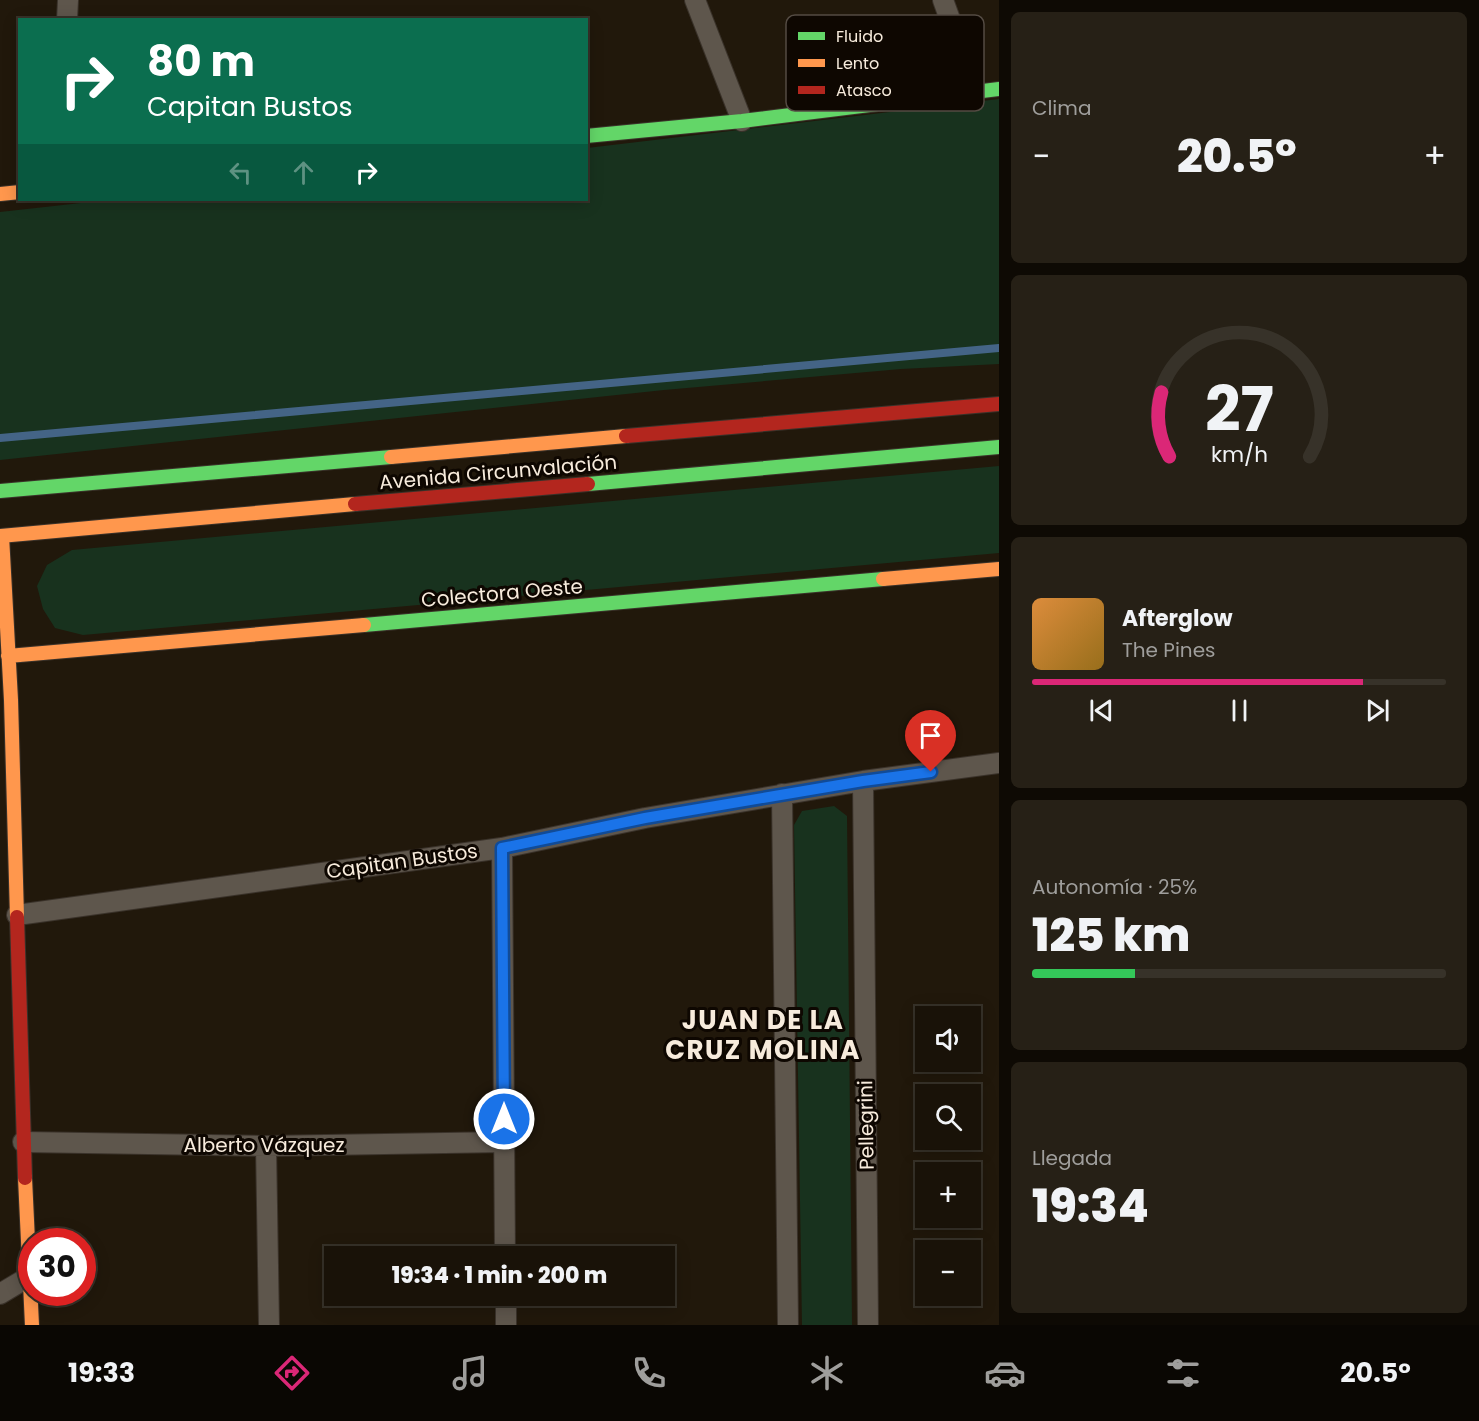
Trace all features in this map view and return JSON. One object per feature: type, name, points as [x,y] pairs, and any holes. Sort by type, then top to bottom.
[{"type":"main road","points":[[984,90],[999,88]]},
{"type":"main road","points":[[588,136],[820,111]]},
{"type":"main road","points":[[0,194],[18,192]]},
{"type":"main road","name":"Avenida Circunvalación","points":[[0,491],[999,404]]},
{"type":"main road","name":"Avenida Circunvalación","points":[[1,536],[999,447]]},
{"type":"main road","points":[[1,536],[8,656],[6,701],[17,915],[15,988],[21,1011],[23,1142],[27,1228]]},
{"type":"main road","name":"Colectora Oeste","points":[[8,656],[999,569]]},
{"type":"main road","points":[[7,1019],[21,1011]]},
{"type":"main road","points":[[31,1306],[32,1325]]},
{"type":"street","points":[[67,18],[68,0]]},
{"type":"street","points":[[694,0],[742,121]]},
{"type":"street","points":[[943,0],[948,15]]},
{"type":"street","name":"Capitan Bustos","points":[[17,915],[502,848],[645,818],[782,794],[999,763]]},
{"type":"street","name":"Pellegrini","points":[[863,781],[868,1325]]},
{"type":"street","points":[[782,794],[789,1325]]},
{"type":"street","points":[[502,848],[505,1246]]},
{"type":"street","name":"Alberto Vázquez","points":[[23,1142],[266,1146],[504,1142]]},
{"type":"street","points":[[266,1146],[269,1325]]},
{"type":"street","points":[[0,1294],[18,1283]]},
{"type":"street","points":[[506,1306],[506,1325]]},
{"type":"green space","points":[[999,99],[999,364],[901,369],[664,390],[0,460],[0,212],[99,201],[588,201],[588,148],[898,111],[984,111],[984,101]]},
{"type":"green space","points":[[999,466],[999,553],[83,635],[55,628],[43,609],[37,586],[47,565],[72,550]]},
{"type":"green space","points":[[834,806],[847,816],[852,1325],[802,1325],[794,825],[802,811]]},
{"type":"waterway","points":[[0,438],[999,348]]},
{"type":"traffic: fast","points":[[984,91],[999,89]]},
{"type":"traffic: fast","points":[[588,136],[822,111]]},
{"type":"traffic: fast","points":[[588,484],[999,447]]},
{"type":"traffic: fast","points":[[0,491],[391,457]]},
{"type":"traffic: fast","points":[[364,625],[883,579]]},
{"type":"traffic: slow","points":[[0,194],[18,192]]},
{"type":"traffic: slow","points":[[391,457],[626,436]]},
{"type":"traffic: slow","points":[[0,536],[355,504]]},
{"type":"traffic: slow","points":[[2,536],[11,700],[17,917]]},
{"type":"traffic: slow","points":[[883,579],[999,569]]},
{"type":"traffic: slow","points":[[8,656],[364,625]]},
{"type":"traffic: slow","points":[[25,1178],[32,1325]]},
{"type":"traffic: jam","points":[[626,436],[999,404]]},
{"type":"traffic: jam","points":[[355,504],[588,484]]},
{"type":"traffic: jam","points":[[17,917],[25,1178]]},
{"type":"district","name":"JUAN DE LA CRUZ MOLINA","points":[[763,1035]]},
{"type":"route","points":[[504,1119],[502,848],[645,818],[863,781],[931,772]]}]
